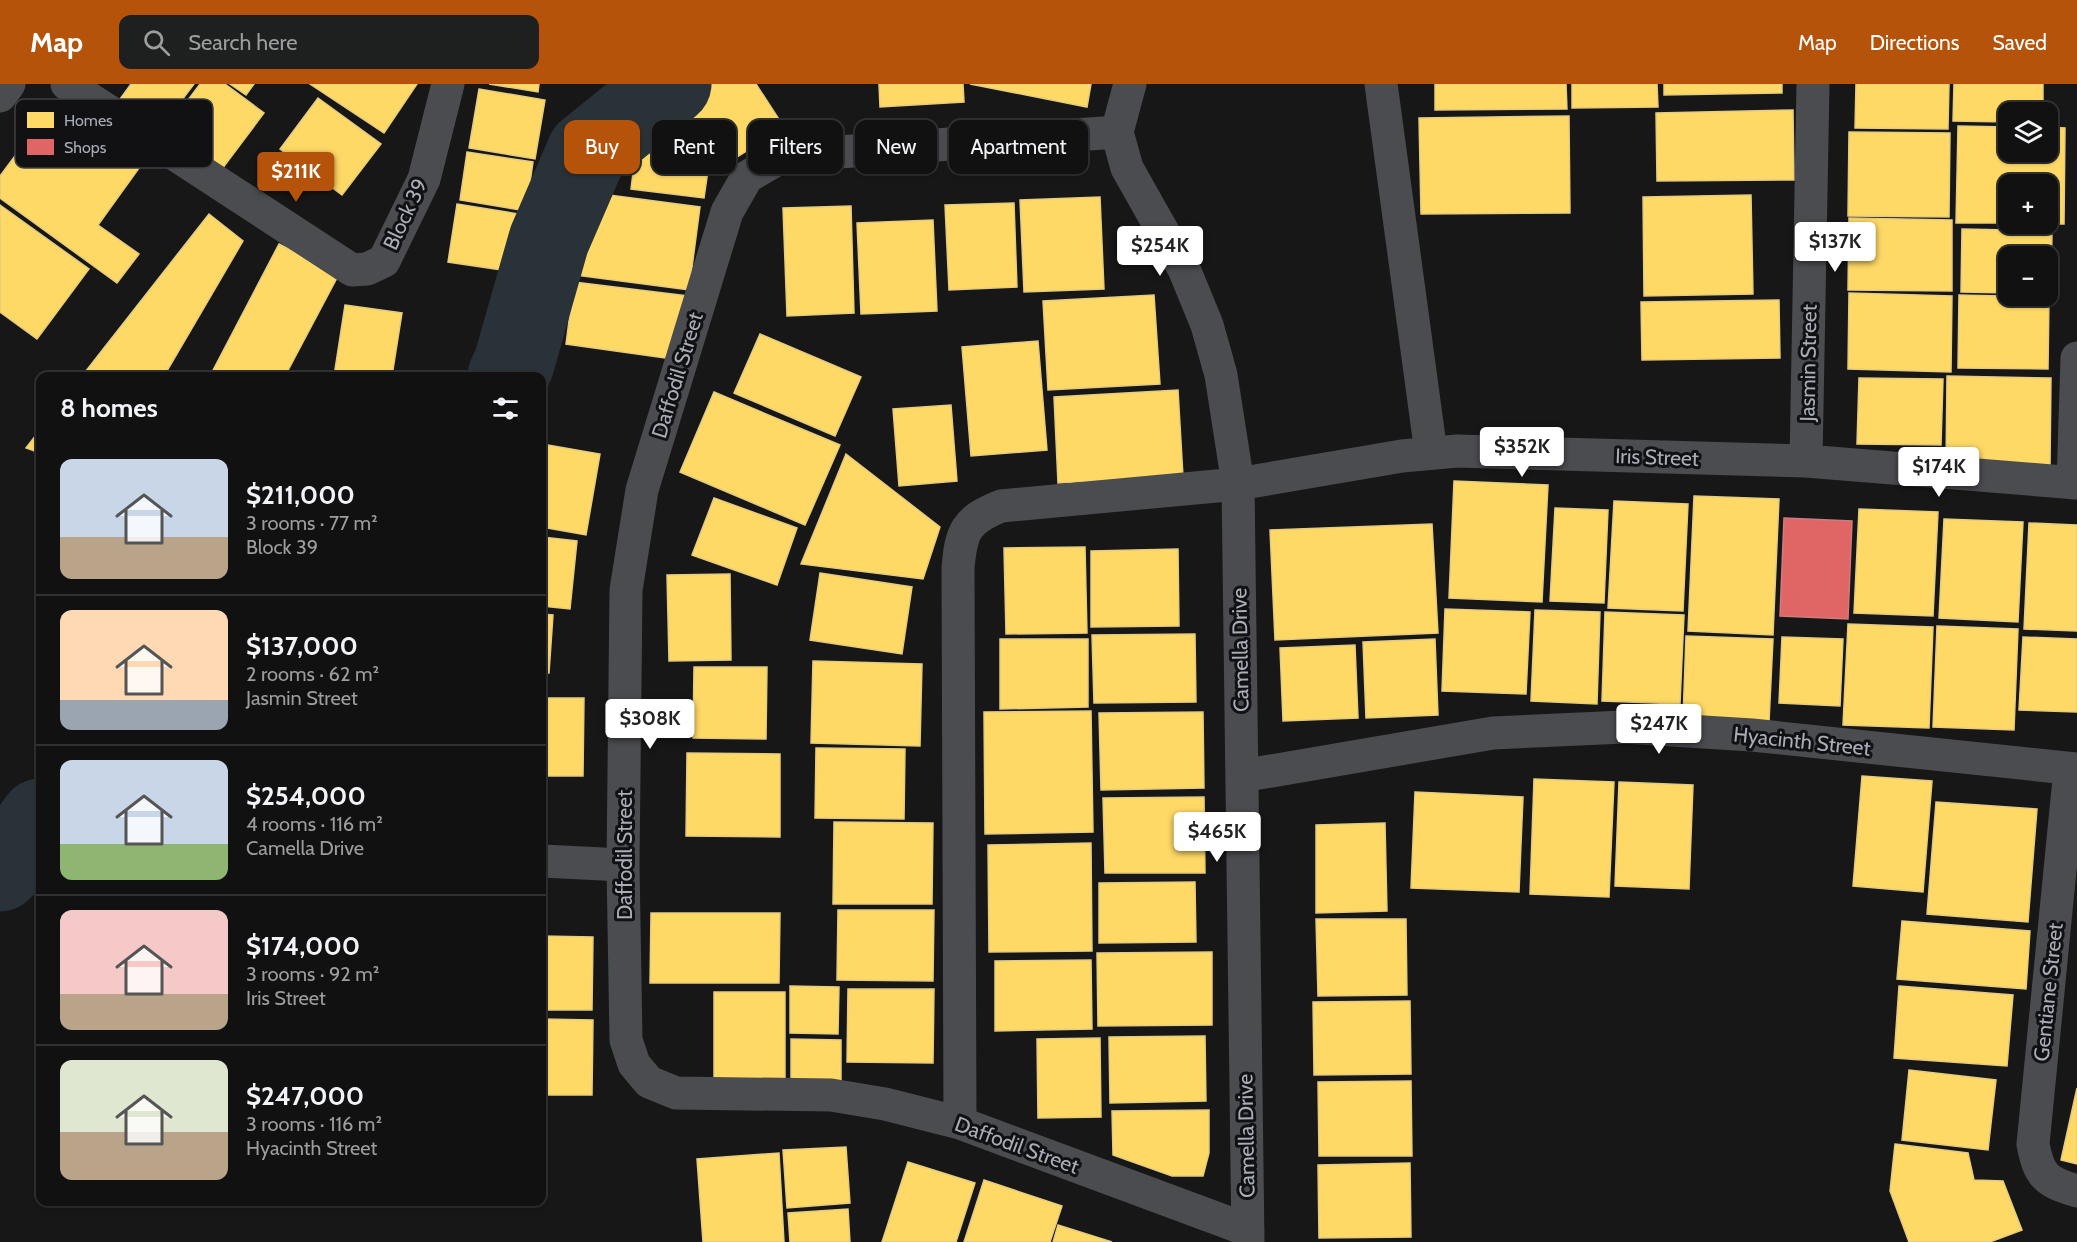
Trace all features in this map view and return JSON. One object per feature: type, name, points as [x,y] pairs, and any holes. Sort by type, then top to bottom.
[{"type":"street","points":[[0,96],[9,84]]},
{"type":"street","name":"Block 39","points":[[66,84],[89,99]]},
{"type":"street","name":"Block 39","points":[[195,168],[352,270],[367,269],[384,261],[424,179],[448,84]]},
{"type":"street","points":[[1117,132],[1130,84]]},
{"type":"street","points":[[1380,84],[1431,453]]},
{"type":"street","name":"Jasmin Street","points":[[1806,461],[1813,84]]},
{"type":"street","name":"Camella Drive","points":[[1117,132],[1127,168],[1185,269],[1207,325],[1221,375],[1238,484],[1248,1236]]},
{"type":"street","name":"Daffodil Street","points":[[1117,132],[783,156],[747,177],[727,212],[642,490],[626,590],[623,865],[626,1041],[634,1064],[649,1082],[676,1093],[831,1095],[885,1104],[960,1123],[1248,1236]]},
{"type":"street","points":[[2075,483],[2077,358]]},
{"type":"street","name":"Iris Street","points":[[960,1123],[958,568],[960,545],[965,532],[982,514],[1001,506],[1238,484],[1402,456],[1457,451],[1806,461],[2075,483]]},
{"type":"street","name":"Hyacinth Street","points":[[1242,776],[1493,734],[1624,727],[1752,735],[2074,769]]},
{"type":"street","name":"Gentiane Street","points":[[2074,769],[2033,1144],[2037,1166],[2054,1184],[2077,1191]]},
{"type":"street","points":[[546,861],[623,865]]},
{"type":"building: Homes","points":[[131,84],[194,84],[183,99],[120,99]]},
{"type":"building: Homes","points":[[200,84],[225,84],[264,113],[219,173],[212,168],[213,99],[189,99]]},
{"type":"building: Homes","points":[[230,84],[254,84],[246,95]]},
{"type":"building: Homes","points":[[310,84],[417,84],[384,133]]},
{"type":"building: Homes","points":[[489,84],[539,84],[538,92]]},
{"type":"building: Homes","points":[[685,84],[756,84],[779,120],[748,120],[748,150],[736,158],[736,120],[693,120],[674,91]]},
{"type":"building: Homes","points":[[879,84],[963,84],[964,102],[880,107]]},
{"type":"building: Homes","points":[[970,84],[1091,84],[1087,107]]},
{"type":"building: Homes","points":[[1435,84],[1566,84],[1567,109],[1435,110]]},
{"type":"building: Homes","points":[[1572,84],[1657,84],[1658,107],[1572,108]]},
{"type":"building: Homes","points":[[1664,84],[1782,84],[1782,93],[1664,95]]},
{"type":"building: Homes","points":[[1856,84],[1949,84],[1948,129],[1855,128]]},
{"type":"building: Homes","points":[[1954,84],[2043,84],[2043,102],[1998,102],[1998,122],[1953,121]]},
{"type":"building: Homes","points":[[479,89],[545,100],[535,159],[469,148]]},
{"type":"building: Homes","points":[[318,98],[381,144],[342,195],[280,149]]},
{"type":"building: Homes","points":[[1793,110],[1794,180],[1657,181],[1656,113]]},
{"type":"building: Homes","points":[[1569,116],[1570,213],[1421,214],[1419,118]]},
{"type":"building: Homes","points":[[1958,126],[1998,127],[1998,162],[2058,162],[2058,128],[2065,128],[2064,224],[2058,224],[2058,174],[1998,174],[1998,223],[1956,223]]},
{"type":"building: Homes","points":[[1849,132],[1950,133],[1949,217],[1848,216]]},
{"type":"building: Homes","points":[[640,141],[652,143],[652,174],[708,174],[704,198],[631,189],[633,174],[640,174]]},
{"type":"building: Homes","points":[[467,152],[533,162],[526,211],[460,200]]},
{"type":"building: Homes","points":[[15,156],[15,168],[139,168],[98,225],[139,254],[117,283],[0,198],[0,176]]},
{"type":"building: Homes","points":[[586,192],[700,207],[689,290],[576,275]]},
{"type":"building: Homes","points":[[1751,195],[1753,294],[1644,296],[1643,197]]},
{"type":"building: Homes","points":[[1100,197],[1104,289],[1024,292],[1020,200]]},
{"type":"building: Homes","points":[[1014,203],[1017,287],[949,290],[945,205]]},
{"type":"building: Homes","points":[[457,204],[525,215],[516,272],[448,262]]},
{"type":"building: Homes","points":[[0,205],[89,269],[37,339],[0,312]]},
{"type":"building: Homes","points":[[851,206],[854,313],[787,316],[783,208]]},
{"type":"building: Homes","points":[[209,214],[243,241],[166,372],[85,372]]},
{"type":"building: Homes","points":[[1849,218],[1952,220],[1952,291],[1848,290]]},
{"type":"building: Homes","points":[[933,220],[937,311],[861,314],[857,223]]},
{"type":"building: Homes","points":[[1962,229],[1998,230],[1998,234],[2052,234],[2052,246],[1998,246],[1998,293],[1961,292]]},
{"type":"building: Homes","points":[[279,244],[339,274],[287,372],[212,372]]},
{"type":"building: Homes","points":[[574,282],[688,296],[679,360],[566,344]]},
{"type":"building: Homes","points":[[1849,293],[1952,296],[1951,372],[1848,369]]},
{"type":"building: Homes","points":[[1154,295],[1160,384],[1048,390],[1043,301]]},
{"type":"building: Homes","points":[[1959,295],[1998,296],[1998,306],[2049,306],[2048,369],[1958,368]]},
{"type":"building: Homes","points":[[1779,300],[1780,358],[1642,360],[1641,302]]},
{"type":"building: Homes","points":[[345,305],[402,313],[393,372],[335,372]]},
{"type":"building: Homes","points":[[760,334],[861,377],[835,436],[734,393]]},
{"type":"building: Homes","points":[[1038,341],[1047,450],[971,456],[962,347]]},
{"type":"building: Homes","points":[[1947,376],[2051,378],[2050,467],[1946,466]]},
{"type":"building: Homes","points":[[1859,378],[1943,379],[1941,445],[1857,444]]},
{"type":"building: Homes","points":[[1178,390],[1183,476],[1058,483],[1054,397]]},
{"type":"building: Homes","points":[[714,392],[840,445],[805,525],[680,472]]},
{"type":"building: Homes","points":[[951,405],[957,481],[899,486],[893,409]]},
{"type":"building: Homes","points":[[36,435],[36,452],[26,448]]},
{"type":"building: Homes","points":[[546,445],[600,454],[586,535],[546,528]]},
{"type":"building: Homes","points":[[846,454],[940,527],[923,579],[801,564]]},
{"type":"building: Homes","points":[[1454,481],[1548,485],[1542,602],[1449,598]]},
{"type":"building: Homes","points":[[1694,496],[1779,499],[1773,635],[1688,631]]},
{"type":"building: Homes","points":[[714,498],[797,528],[777,585],[692,555]]},
{"type":"building: Homes","points":[[1614,501],[1688,504],[1683,611],[1608,608]]},
{"type":"building: Homes","points":[[1555,508],[1608,510],[1604,603],[1550,601]]},
{"type":"building: Homes","points":[[1859,509],[1938,512],[1933,616],[1854,613]]},
{"type":"building: Homes","points":[[1944,519],[2023,522],[2018,622],[1939,618]]},
{"type":"building: Homes","points":[[2029,523],[2077,525],[2077,631],[2024,629]]},
{"type":"building: Homes","points":[[1432,524],[1438,633],[1275,640],[1270,530]]},
{"type":"building: Homes","points":[[546,537],[577,541],[570,609],[546,606]]},
{"type":"building: Homes","points":[[1085,547],[1087,633],[1006,634],[1004,548]]},
{"type":"building: Homes","points":[[1178,549],[1179,626],[1091,627],[1091,551]]},
{"type":"building: Homes","points":[[820,573],[912,587],[902,654],[810,640]]},
{"type":"building: Homes","points":[[730,574],[731,660],[669,661],[667,575]]},
{"type":"building: Homes","points":[[1445,609],[1530,612],[1526,694],[1442,691]]},
{"type":"building: Homes","points":[[1535,610],[1600,612],[1597,704],[1531,701]]},
{"type":"building: Homes","points":[[1605,612],[1684,615],[1680,704],[1602,701]]},
{"type":"building: Homes","points":[[546,614],[553,615],[549,673],[546,673]]},
{"type":"building: Homes","points":[[1848,624],[1933,627],[1929,728],[1843,725]]},
{"type":"building: Homes","points":[[1937,626],[2018,629],[2014,730],[1933,727]]},
{"type":"building: Homes","points":[[1195,634],[1196,702],[1094,703],[1092,635]]},
{"type":"building: Homes","points":[[1686,636],[1773,639],[1769,722],[1683,718]]},
{"type":"building: Homes","points":[[1782,637],[1843,639],[1840,706],[1779,703]]},
{"type":"building: Homes","points":[[2023,637],[2077,639],[2077,712],[2019,710]]},
{"type":"building: Homes","points":[[1000,639],[1088,639],[1088,707],[1000,709]]},
{"type":"building: Homes","points":[[1435,639],[1438,715],[1366,718],[1363,642]]},
{"type":"building: Homes","points":[[1355,645],[1358,718],[1283,721],[1280,648]]},
{"type":"building: Homes","points":[[813,661],[922,664],[920,746],[811,743]]},
{"type":"building: Homes","points":[[694,667],[767,667],[766,739],[693,738]]},
{"type":"building: Homes","points":[[546,698],[584,698],[583,776],[546,776]]},
{"type":"building: Homes","points":[[1091,711],[1093,832],[985,834],[984,712]]},
{"type":"building: Homes","points":[[1203,712],[1204,788],[1101,790],[1099,713]]},
{"type":"building: Homes","points":[[816,748],[905,749],[904,819],[815,818]]},
{"type":"building: Homes","points":[[687,753],[780,754],[780,837],[686,836]]},
{"type":"building: Homes","points":[[1862,776],[1932,781],[1923,892],[1853,886]]},
{"type":"building: Homes","points":[[1534,779],[1614,782],[1609,897],[1530,894]]},
{"type":"building: Homes","points":[[1619,782],[1693,785],[1689,889],[1615,886]]},
{"type":"building: Homes","points":[[1415,792],[1523,797],[1519,892],[1411,888]]},
{"type":"building: Homes","points":[[1204,797],[1205,873],[1105,873],[1103,798]]},
{"type":"building: Homes","points":[[1936,802],[2037,809],[2028,922],[1927,914]]},
{"type":"building: Homes","points":[[834,822],[933,823],[932,904],[833,904]]},
{"type":"building: Homes","points":[[1385,823],[1387,911],[1316,913],[1316,825]]},
{"type":"building: Homes","points":[[1091,843],[1092,951],[989,952],[988,845]]},
{"type":"building: Homes","points":[[1195,882],[1196,942],[1099,943],[1099,883]]},
{"type":"building: Homes","points":[[838,910],[934,910],[933,981],[837,980]]},
{"type":"building: Homes","points":[[651,913],[780,913],[779,983],[650,983]]},
{"type":"building: Homes","points":[[1316,919],[1406,919],[1407,995],[1318,996]]},
{"type":"building: Homes","points":[[1902,921],[2030,931],[2026,989],[1897,979]]},
{"type":"building: Homes","points":[[546,936],[593,937],[592,1010],[546,1010]]},
{"type":"building: Homes","points":[[1212,952],[1212,1025],[1098,1026],[1097,953]]},
{"type":"building: Homes","points":[[1091,960],[1092,1029],[995,1031],[995,961]]},
{"type":"building: Homes","points":[[790,986],[839,987],[838,1034],[790,1033]]},
{"type":"building: Homes","points":[[1899,986],[2013,995],[2007,1066],[1894,1058]]},
{"type":"building: Homes","points":[[848,989],[934,989],[933,1063],[847,1062]]},
{"type":"building: Homes","points":[[714,992],[785,992],[785,1085],[714,1084]]},
{"type":"building: Homes","points":[[1410,1001],[1411,1074],[1314,1075],[1313,1002]]},
{"type":"building: Homes","points":[[546,1019],[593,1020],[592,1095],[546,1095]]},
{"type":"building: Homes","points":[[1205,1036],[1206,1101],[1110,1103],[1109,1037]]},
{"type":"building: Homes","points":[[1100,1038],[1101,1117],[1038,1118],[1037,1039]]},
{"type":"building: Homes","points":[[791,1039],[841,1040],[841,1082],[791,1081]]},
{"type":"building: Homes","points":[[1909,1070],[1996,1080],[1988,1150],[1902,1140]]},
{"type":"building: Homes","points":[[1411,1081],[1412,1156],[1319,1156],[1318,1082]]},
{"type":"building: Homes","points":[[2077,1088],[2077,1164],[2061,1160]]},
{"type":"building: Homes","points":[[1209,1110],[1209,1153],[1203,1176],[1172,1176],[1113,1155],[1112,1111]]},
{"type":"building: Homes","points":[[1895,1144],[1968,1153],[1974,1180],[2003,1181],[2022,1230],[1990,1242],[1909,1242],[1890,1191]]},
{"type":"building: Homes","points":[[846,1147],[850,1203],[787,1208],[783,1150]]},
{"type":"building: Homes","points":[[779,1153],[784,1242],[703,1242],[697,1159]]},
{"type":"building: Homes","points":[[908,1162],[975,1183],[956,1242],[882,1242]]},
{"type":"building: Homes","points":[[1410,1163],[1411,1237],[1319,1238],[1318,1165]]},
{"type":"building: Homes","points":[[984,1180],[1062,1206],[1050,1242],[964,1242]]},
{"type":"building: Homes","points":[[848,1209],[850,1242],[790,1242],[788,1213]]},
{"type":"building: Homes","points":[[1058,1225],[1112,1242],[1053,1242]]},
{"type":"building: Shops","points":[[1784,518],[1852,521],[1848,619],[1780,616]]},
{"type":"waterway","points":[[510,372],[549,240],[587,152],[671,84]]},
{"type":"waterway","points":[[0,871],[36,824]]}]
